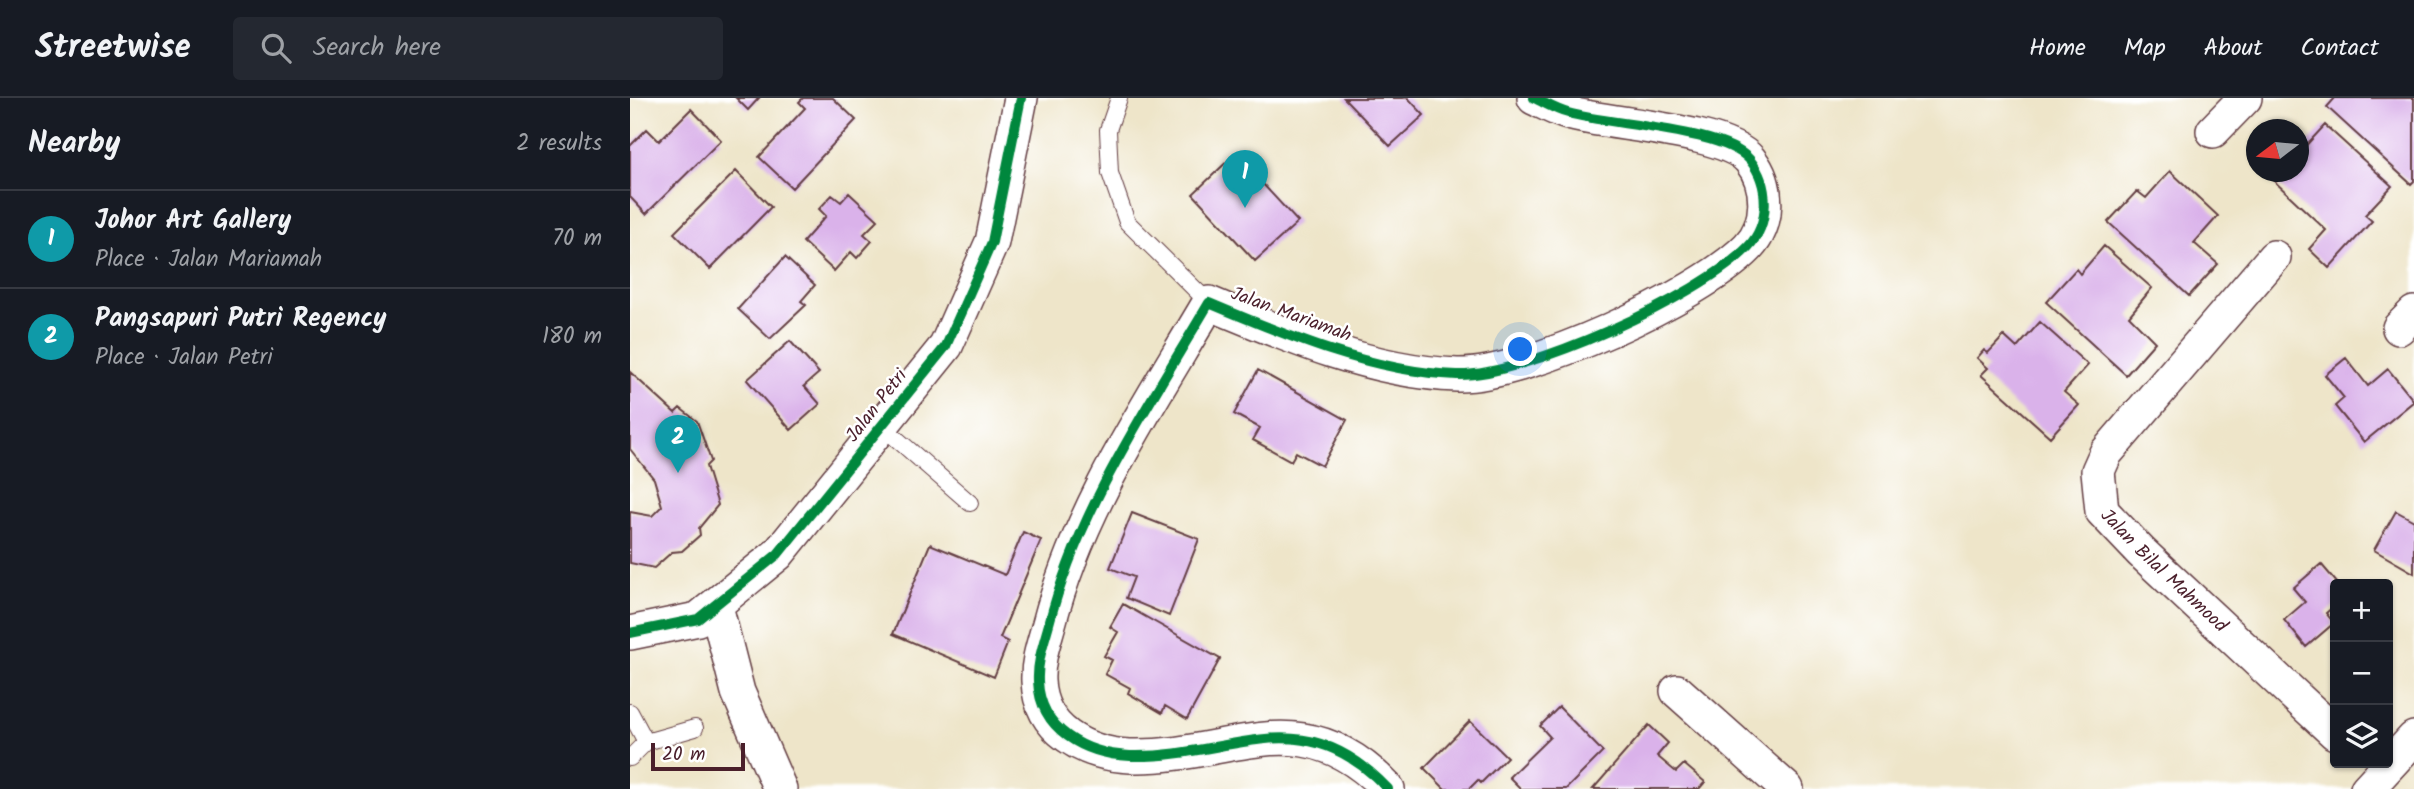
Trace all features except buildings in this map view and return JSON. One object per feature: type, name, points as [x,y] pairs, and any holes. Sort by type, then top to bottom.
[{"type":"street","name":"Jalan Petri","points":[[630,634],[698,619],[778,554],[946,346],[992,242],[1021,98]]},
{"type":"street","name":"Jalan Mariamah","points":[[1388,789],[1372,772],[1338,748],[1303,739],[1254,738],[1199,750],[1132,756],[1100,753],[1068,738],[1053,723],[1043,705],[1038,681],[1040,657],[1060,582],[1115,462],[1209,303],[1265,327],[1354,357],[1458,375],[1516,366],[1639,317],[1708,281],[1749,246],[1763,220],[1765,190],[1749,159],[1717,140],[1566,113],[1534,98]]},
{"type":"street","points":[[2213,131],[2245,98]]},
{"type":"street","name":"Jalan Bilal Mahmood","points":[[2274,257],[2106,453],[2098,471],[2102,511],[2141,552],[2330,728]]},
{"type":"street","points":[[716,606],[738,692],[780,789]]},
{"type":"street","points":[[1677,691],[1787,789]]},
{"type":"street","points":[[2377,779],[2414,738]]},
{"type":"lane","points":[[1119,98],[1108,130],[1111,173],[1127,222],[1209,303]]},
{"type":"lane","points":[[883,426],[971,503]]},
{"type":"lane","points":[[630,712],[646,742]]},
{"type":"lane","points":[[630,758],[646,742],[695,729]]},
{"type":"cycle path","points":[[630,633],[698,619],[778,554],[946,346],[992,242],[1021,98]]},
{"type":"cycle path","points":[[1388,789],[1356,761],[1325,745],[1295,739],[1265,739],[1167,755],[1130,756],[1097,750],[1068,736],[1056,726],[1047,713],[1038,681],[1040,659],[1062,581],[1097,498],[1209,303],[1269,328],[1362,360],[1425,372],[1457,375],[1487,372],[1524,363],[1566,348],[1653,310],[1725,267],[1755,238],[1764,216],[1764,192],[1757,170],[1750,160],[1736,150],[1716,141],[1665,129],[1568,113],[1534,98]]},
{"type":"place","name":"Johor Art Gallery","points":[[1245,208]]},
{"type":"place","name":"Pangsapuri Putri Regency","points":[[678,473]]}]
